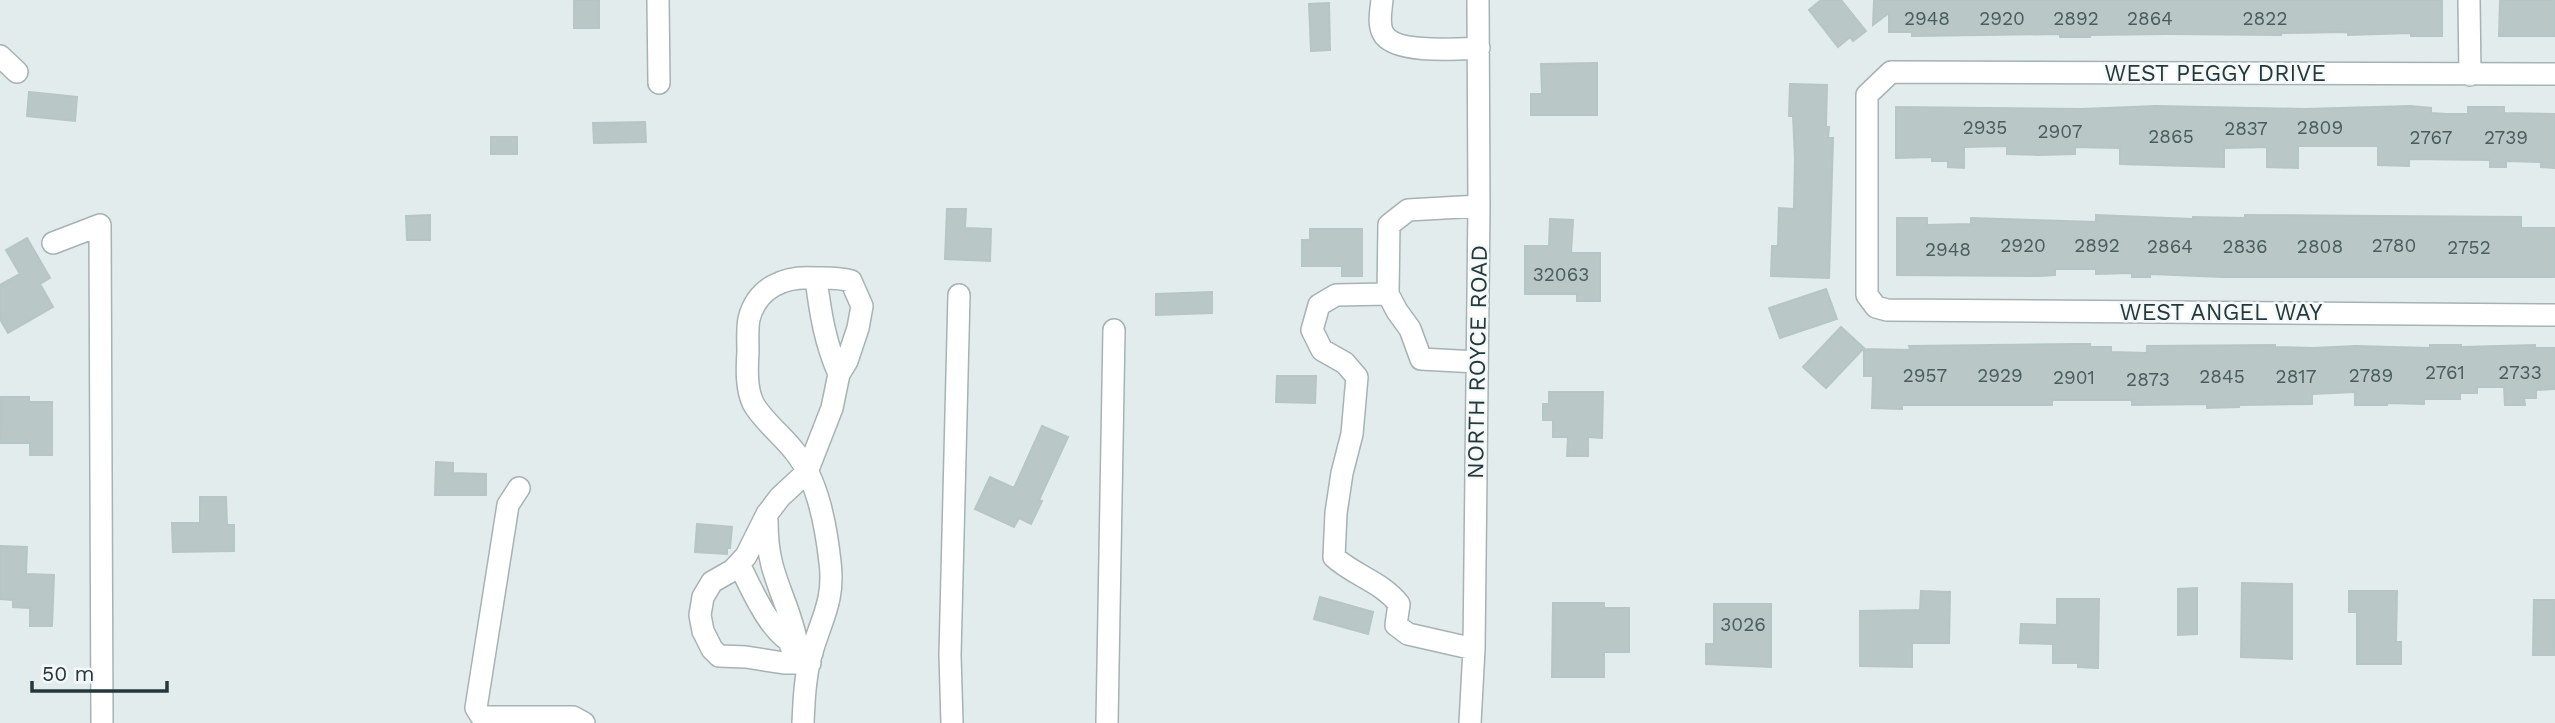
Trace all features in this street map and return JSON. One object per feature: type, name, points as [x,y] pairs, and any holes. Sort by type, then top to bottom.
[{"type":"street","points":[[657,0],[659,83]]},
{"type":"street","points":[[1382,0],[1380,25],[1383,35],[1391,43],[1443,49],[1479,48]]},
{"type":"street","name":"NORTH ROYCE ROAD","points":[[1471,723],[1479,206],[1478,0]]},
{"type":"street","points":[[2469,0],[2470,75]]},
{"type":"street","points":[[0,56],[17,72]]},
{"type":"street","name":"WEST PEGGY DRIVE","points":[[1887,310],[1876,307],[1867,295],[1867,95],[1891,72],[2555,74]]},
{"type":"street","points":[[1477,362],[1421,359],[1410,329],[1388,294],[1389,225],[1408,210],[1479,206]]},
{"type":"street","points":[[53,243],[100,225],[102,723]]},
{"type":"street","points":[[803,723],[806,654],[830,600],[830,563],[815,485],[807,472],[797,454],[754,404],[747,377],[749,319],[757,302],[770,286],[787,278],[841,278],[851,281],[862,306],[847,361],[839,374],[832,408],[807,472],[780,497],[767,514],[746,556],[739,564],[712,582],[703,597],[700,615],[712,649],[719,656],[784,663],[806,654]]},
{"type":"street","points":[[816,278],[828,345],[839,374]]},
{"type":"street","points":[[1388,294],[1336,295],[1319,305],[1312,330],[1322,350],[1345,363],[1357,377],[1352,434],[1336,513],[1334,558],[1346,569],[1390,592],[1399,604],[1396,625],[1408,634],[1474,649]]},
{"type":"street","points":[[953,723],[950,655],[959,295]]},
{"type":"street","name":"WEST ANGEL WAY","points":[[1887,310],[2555,314]]},
{"type":"street","points":[[1107,723],[1114,330]]},
{"type":"street","points":[[519,488],[508,505],[476,708],[481,716],[487,717],[573,717],[584,723]]},
{"type":"street","points":[[767,514],[767,543],[772,567],[806,654]]},
{"type":"street","points":[[739,564],[755,597],[777,630],[787,642],[806,654]]},
{"type":"building","points":[[574,0],[599,0],[599,28],[574,28]]},
{"type":"building","points":[[1821,0],[1841,0],[1866,31],[1853,41],[1850,37],[1838,47],[1809,10]]},
{"type":"building","points":[[1874,0],[2442,0],[2442,36],[2411,36],[2411,33],[2348,35],[2348,32],[2090,37],[2060,37],[2060,34],[1912,36],[1912,32],[1889,32],[1889,13],[1873,25]]},
{"type":"building","points":[[2500,0],[2555,0],[2555,36],[2499,36]]},
{"type":"building","points":[[1329,3],[1330,50],[1311,51],[1309,4]]},
{"type":"building","points":[[1597,63],[1597,115],[1531,115],[1531,94],[1542,94],[1541,64]]},
{"type":"building","points":[[1790,84],[1827,85],[1826,127],[1829,127],[1828,138],[1833,138],[1829,278],[1771,276],[1772,246],[1778,246],[1779,208],[1794,209],[1795,158],[1793,116],[1789,116]]},
{"type":"building","points":[[29,92],[77,97],[75,121],[27,116]]},
{"type":"building","points":[[2156,106],[2305,109],[2410,106],[2431,108],[2431,113],[2447,114],[2468,114],[2468,107],[2504,107],[2504,113],[2555,114],[2555,168],[2541,167],[2541,162],[2506,161],[2506,167],[2490,167],[2490,160],[2409,159],[2409,166],[2378,165],[2378,146],[2298,146],[2298,168],[2267,167],[2267,147],[2224,148],[2224,167],[2120,164],[2120,148],[2075,147],[2075,154],[2038,155],[2007,154],[2007,146],[1964,147],[1964,168],[1948,167],[1948,161],[1932,161],[1932,157],[1896,158],[1896,107],[2082,109]]},
{"type":"building","points":[[645,122],[646,142],[594,143],[593,123]]},
{"type":"building","points":[[491,137],[517,137],[517,154],[491,154]]},
{"type":"building","points":[[947,209],[966,209],[965,228],[991,229],[990,261],[945,259]]},
{"type":"building","points":[[430,215],[430,240],[407,240],[406,216]]},
{"type":"building","points":[[2096,215],[2193,219],[2245,218],[2245,215],[2521,217],[2521,228],[2555,228],[2555,277],[2223,277],[2150,274],[2150,277],[2132,277],[2132,273],[2096,274],[2096,269],[2055,269],[2055,275],[2038,276],[1897,275],[1897,218],[1927,218],[1927,225],[1971,224],[1971,218],[2096,222]]},
{"type":"building","points":[[1550,219],[1573,220],[1571,253],[1600,253],[1600,301],[1577,301],[1577,294],[1525,294],[1525,246],[1549,246]]},
{"type":"building","points":[[1310,229],[1362,229],[1362,276],[1342,276],[1342,266],[1302,266],[1302,240],[1310,240]]},
{"type":"building","points":[[27,238],[50,278],[40,284],[53,307],[8,333],[0,319],[0,285],[20,274],[6,250]]},
{"type":"building","points":[[1826,289],[1837,319],[1780,338],[1769,308]]},
{"type":"building","points":[[1212,292],[1212,313],[1156,315],[1156,294]]},
{"type":"building","points":[[1841,327],[1864,348],[1826,388],[1803,367]]},
{"type":"building","points":[[2090,344],[2090,347],[2111,347],[2111,352],[2147,353],[2147,346],[2430,348],[2430,345],[2535,345],[2535,348],[2555,348],[2555,389],[2536,390],[2536,398],[2524,398],[2525,405],[2505,405],[2504,387],[2477,387],[2477,393],[2460,393],[2460,399],[2424,399],[2424,404],[2355,405],[2355,392],[2312,394],[2312,404],[2239,407],[2207,408],[2207,404],[2132,405],[2132,400],[2052,400],[2052,405],[1902,405],[1902,409],[1872,408],[1873,376],[1864,376],[1864,349]]},
{"type":"building","points":[[1277,376],[1316,376],[1315,403],[1276,402]]},
{"type":"building","points":[[1549,392],[1603,392],[1602,438],[1588,437],[1588,456],[1567,456],[1568,437],[1553,437],[1553,420],[1543,420],[1543,404],[1549,404]]},
{"type":"building","points":[[1,397],[29,397],[29,402],[52,402],[52,455],[30,455],[30,443],[0,443]]},
{"type":"building","points":[[1042,426],[1068,437],[1031,524],[1019,518],[1014,527],[975,509],[990,477],[1014,488]]},
{"type":"building","points":[[436,462],[453,463],[453,473],[486,474],[486,495],[435,495]]},
{"type":"building","points":[[200,497],[226,497],[227,525],[234,525],[234,551],[173,552],[172,523],[200,523]]},
{"type":"building","points":[[697,524],[732,527],[727,554],[695,552]]},
{"type":"building","points":[[0,546],[27,547],[26,574],[54,575],[52,626],[30,626],[30,608],[13,607],[13,600],[0,599]]},
{"type":"building","points":[[2242,583],[2292,584],[2292,659],[2241,657]]},
{"type":"building","points":[[2197,588],[2197,634],[2178,635],[2178,589]]},
{"type":"building","points":[[1921,591],[1950,592],[1949,643],[1912,643],[1912,667],[1860,666],[1860,611],[1920,610]]},
{"type":"building","points":[[2349,591],[2397,591],[2396,642],[2401,642],[2401,664],[2357,664],[2357,612],[2349,612]]},
{"type":"building","points":[[1320,597],[1373,612],[1368,634],[1314,619]]},
{"type":"building","points":[[2057,599],[2099,599],[2098,668],[2078,667],[2078,663],[2053,663],[2053,644],[2020,643],[2021,624],[2057,625]]},
{"type":"building","points":[[2534,600],[2555,600],[2554,655],[2533,655]]},
{"type":"building","points":[[1553,603],[1604,603],[1604,608],[1629,608],[1629,652],[1604,652],[1604,677],[1552,677]]},
{"type":"building","points":[[1714,604],[1771,604],[1771,667],[1706,664],[1706,644],[1714,644]]}]
